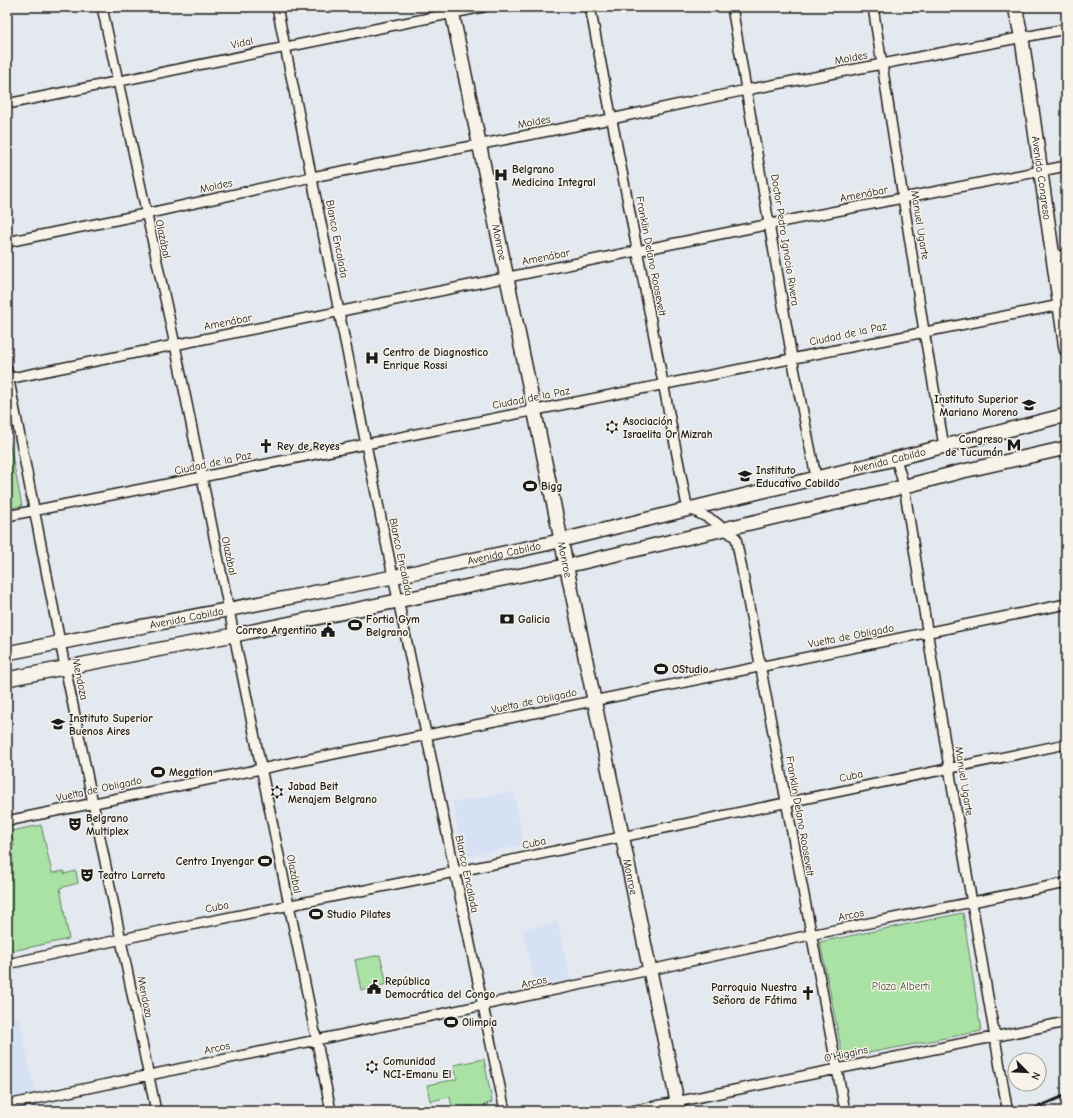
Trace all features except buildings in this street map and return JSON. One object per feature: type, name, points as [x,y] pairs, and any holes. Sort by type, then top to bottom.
[{"type":"main road","name":"Avenida Congreso","points":[[1015,7],[1022,39],[1040,171],[1060,256],[1060,305],[1066,349]]},
{"type":"main road","name":"Monroe","points":[[451,10],[678,1106]]},
{"type":"main road","name":"Avenida Cabildo","points":[[7,653],[393,577],[561,540],[816,477],[896,459],[1066,415]]},
{"type":"main road","points":[[7,679],[398,602],[725,529],[959,472],[1066,448]]},
{"type":"street","name":"Olazábal","points":[[102,7],[174,345],[331,1111]]},
{"type":"street","name":"Blanco Encalada","points":[[277,7],[398,602],[504,1111]]},
{"type":"street","name":"Vidal","points":[[7,104],[118,82],[451,10],[483,7]]},
{"type":"street","name":"Franklin Delano Roosevelt","points":[[590,7],[686,501],[690,509],[725,529],[736,538],[810,935],[845,1111]]},
{"type":"street","name":"Doctor Pedro Ignacio Rivera","points":[[732,7],[771,224],[792,358],[816,477]]},
{"type":"street","name":"Manuel Ugarte","points":[[873,7],[924,331],[944,446]]},
{"type":"street","name":"Moldes","points":[[7,242],[145,214],[312,177],[611,119],[746,90],[1022,39],[1066,29]]},
{"type":"street","name":"Amenábar","points":[[8,376],[174,345],[1066,166]]},
{"type":"street","name":"Ciudad de la Paz","points":[[7,516],[201,478],[534,409],[1060,305]]},
{"type":"street","name":"Mendoza","points":[[8,376],[36,511],[65,668],[94,803],[156,1111]]},
{"type":"street","name":"Manuel Ugarte","points":[[896,459],[904,486],[949,768],[1007,1108]]},
{"type":"street","name":"Vuelta de Obligado","points":[[7,821],[1066,604]]},
{"type":"street","name":"Cuba","points":[[7,964],[121,939],[455,872],[1066,744]]},
{"type":"street","name":"Arcos","points":[[7,1105],[810,935],[1066,883]]},
{"type":"street","name":"O'Higgins","points":[[632,1111],[678,1106],[837,1068],[1066,1022]]},
{"type":"shaded area","points":[[514,792],[524,845],[463,857],[453,802]]},
{"type":"shaded area","points":[[558,922],[570,979],[535,986],[523,929]]},
{"type":"shaded area","points":[[7,1004],[10,1019],[19,1018],[38,1106],[31,1108],[31,1111],[7,1111]]},
{"type":"green space","points":[[7,430],[22,506],[7,509]]},
{"type":"green space","points":[[41,825],[52,873],[64,871],[64,874],[76,871],[78,883],[60,888],[69,939],[7,952],[7,846],[14,846],[11,831]]},
{"type":"green space","name":"Plaza Alberti","points":[[963,913],[981,1031],[843,1058],[820,942]]},
{"type":"green space","points":[[380,955],[387,984],[361,990],[355,960]]},
{"type":"green space","points":[[484,1059],[492,1102],[486,1104],[487,1111],[474,1111],[472,1106],[462,1108],[463,1111],[453,1111],[450,1097],[430,1101],[427,1085],[457,1079],[454,1065]]},
{"type":"railway","points":[[1029,1111],[1066,1095]]},
{"type":"place","name":"Belgrano Medicina Integral","points":[[501,175]]},
{"type":"place","name":"Centro de Diagnostico Enrique Rossi","points":[[372,358]]},
{"type":"place","name":"Instituto Superior Mariano Moreno","points":[[1029,405]]},
{"type":"place","name":"Asociación Israelita Or Mizrah","points":[[612,427]]},
{"type":"place","name":"Congreso de Tucumán","points":[[1014,445]]},
{"type":"place","name":"Rey de Reyes","points":[[266,446]]},
{"type":"place","name":"Instituto Educativo Cabildo","points":[[745,476]]},
{"type":"place","name":"Bigg","points":[[530,486]]},
{"type":"place","name":"Galicia","points":[[507,619]]},
{"type":"place","name":"Fortia Gym Belgrano","points":[[355,625]]},
{"type":"place","name":"Correo Argentino","points":[[328,630]]},
{"type":"place","name":"OStudio","points":[[661,669]]},
{"type":"place","name":"Instituto Superior Buenos Aires","points":[[58,724]]},
{"type":"place","name":"Megatlon","points":[[158,772]]},
{"type":"place","name":"Jabad Beit Menajem Belgrano","points":[[277,792]]},
{"type":"place","name":"Belgrano Multiplex","points":[[75,824]]},
{"type":"place","name":"Centro Inyengar","points":[[265,861]]},
{"type":"place","name":"Teatro Larreta","points":[[87,875]]},
{"type":"place","name":"Studio Pilates","points":[[316,914]]},
{"type":"place","name":"República Democrática del Congo","points":[[374,987]]},
{"type":"place","name":"Parroquia Nuestra Señora de Fátima","points":[[808,993]]},
{"type":"place","name":"Olimpia","points":[[451,1022]]},
{"type":"place","name":"Comunidad NCI-Emanu El","points":[[372,1067]]}]
